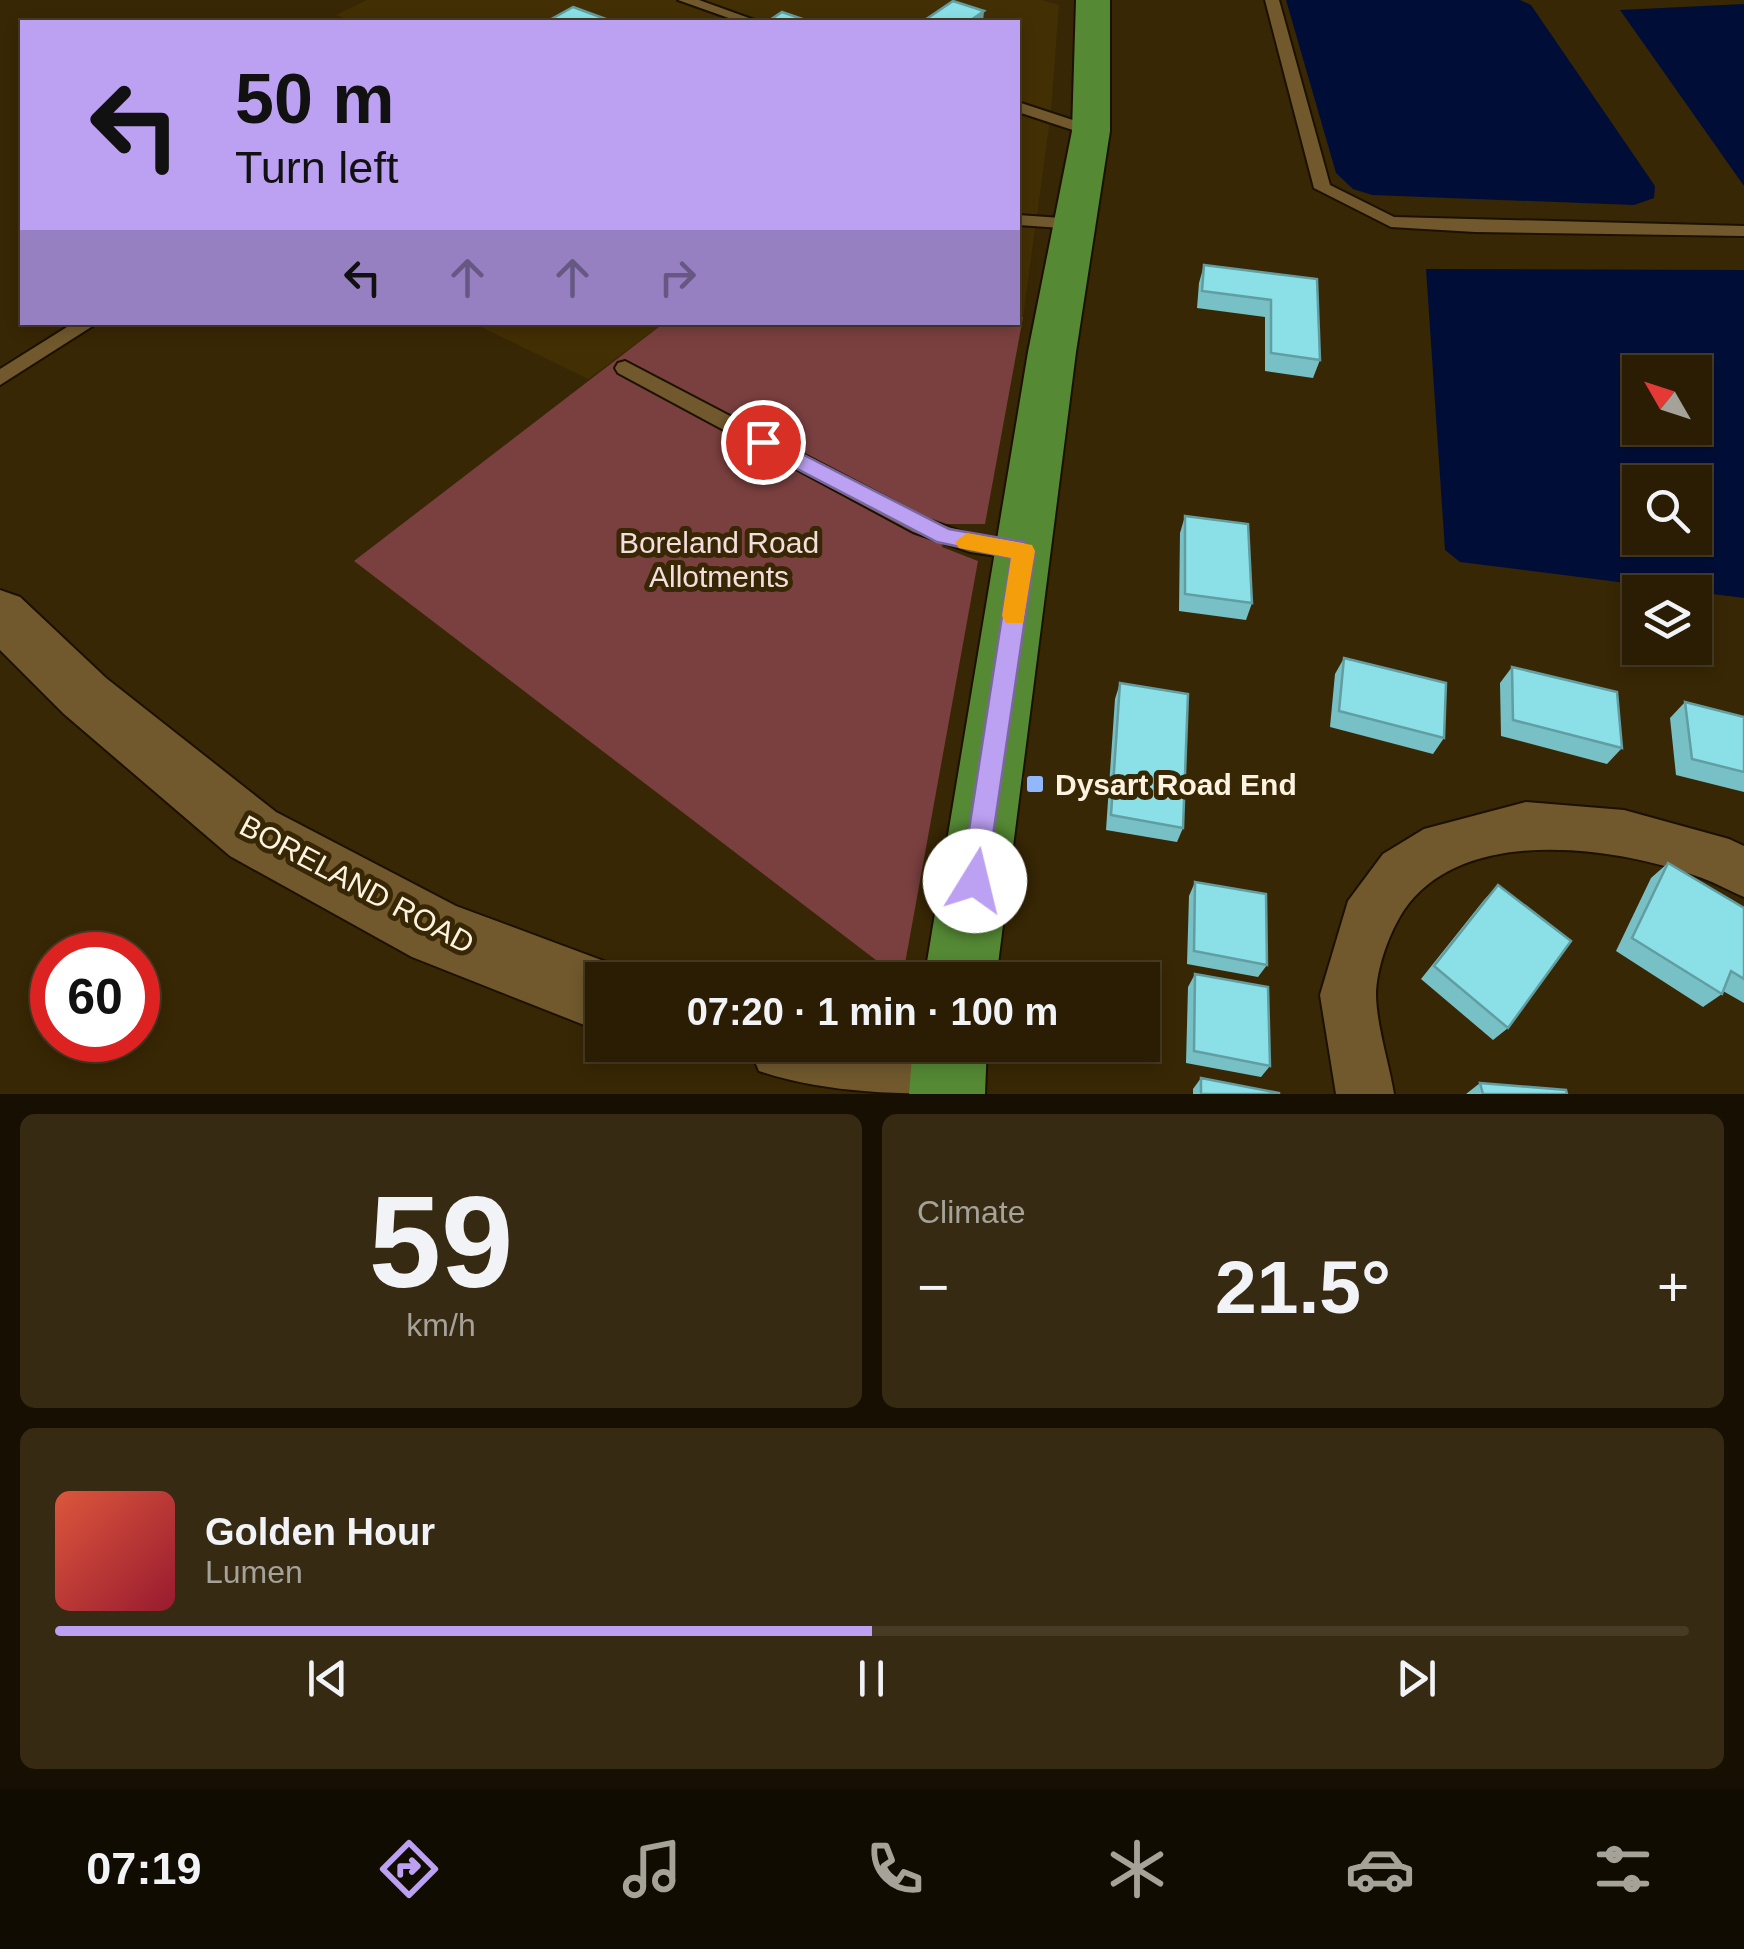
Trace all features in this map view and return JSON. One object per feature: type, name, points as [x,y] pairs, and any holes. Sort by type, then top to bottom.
[{"type":"main road","points":[[963,962],[1052,352],[1091,131],[1093,0]]},
{"type":"main road","name":"BORELAND ROAD","points":[[0,614],[84,696],[253,834],[437,932],[585,989]]},
{"type":"main road","points":[[891,1062],[947,1071]]},
{"type":"street","points":[[1365,1094],[1348,995],[1367,919],[1401,871],[1442,846],[1526,825],[1546,826],[1624,834],[1711,856],[1744,872]]},
{"type":"lane","points":[[685,0],[747,20]]},
{"type":"lane","points":[[1272,0],[1322,188],[1360,210],[1391,222],[1475,227],[1744,231]]},
{"type":"lane","points":[[1020,109],[1091,131]]},
{"type":"lane","points":[[1020,220],[1076,224]]},
{"type":"lane","points":[[0,378],[85,325]]},
{"type":"lane","points":[[625,368],[921,526],[970,543],[1024,551]]},
{"type":"shaded area","points":[[367,0],[1042,0],[1059,5],[1051,112],[1023,317],[1020,20],[350,20],[336,15]]},
{"type":"shaded area","points":[[477,325],[661,325],[588,379]]},
{"type":"green space","name":"Boreland Road Allotments","points":[[1020,316],[1023,317],[985,524],[947,524],[942,547],[978,561],[905,962],[878,962],[354,561],[661,325],[1020,325]]},
{"type":"water","points":[[1286,0],[1520,0],[1531,5],[1655,186],[1654,198],[1634,205],[1372,195],[1353,189],[1336,173]]},
{"type":"water","points":[[1744,4],[1744,186],[1620,10]]},
{"type":"water","points":[[1426,269],[1744,270],[1744,598],[1712,594],[1712,575],[1622,575],[1622,583],[1460,562],[1445,550]]},
{"type":"building","points":[[953,1],[984,11],[971,20],[925,20]]},
{"type":"building","points":[[573,7],[609,20],[550,20]]},
{"type":"building","points":[[782,12],[805,20],[770,20]]},
{"type":"building","points":[[1204,265],[1317,279],[1320,360],[1271,353],[1271,300],[1202,291]]},
{"type":"building","points":[[1185,516],[1248,524],[1252,603],[1185,594]]},
{"type":"building","points":[[1344,658],[1446,683],[1444,738],[1339,711]]},
{"type":"building","points":[[1512,667],[1617,692],[1622,748],[1513,720]]},
{"type":"building","points":[[1120,683],[1188,694],[1183,828],[1111,815]]},
{"type":"building","points":[[1685,702],[1744,717],[1744,772],[1692,759]]},
{"type":"building","points":[[1668,863],[1744,908],[1744,979],[1731,971],[1722,994],[1632,938]]},
{"type":"building","points":[[1195,882],[1266,894],[1267,965],[1194,951]]},
{"type":"building","points":[[1498,885],[1571,941],[1508,1028],[1434,966]]},
{"type":"building","points":[[1195,974],[1268,987],[1270,1066],[1194,1051]]},
{"type":"building","points":[[1201,1078],[1279,1093],[1279,1094],[1201,1094]]},
{"type":"building","points":[[1480,1083],[1566,1090],[1567,1094],[1483,1094]]},
{"type":"slow traffic","points":[[967,542],[1024,551],[1014,616]]},
{"type":"place","name":"Dysart Road End","points":[[1035,784]]},
{"type":"route","points":[[763,442],[944,536],[1024,551],[975,881]]}]
